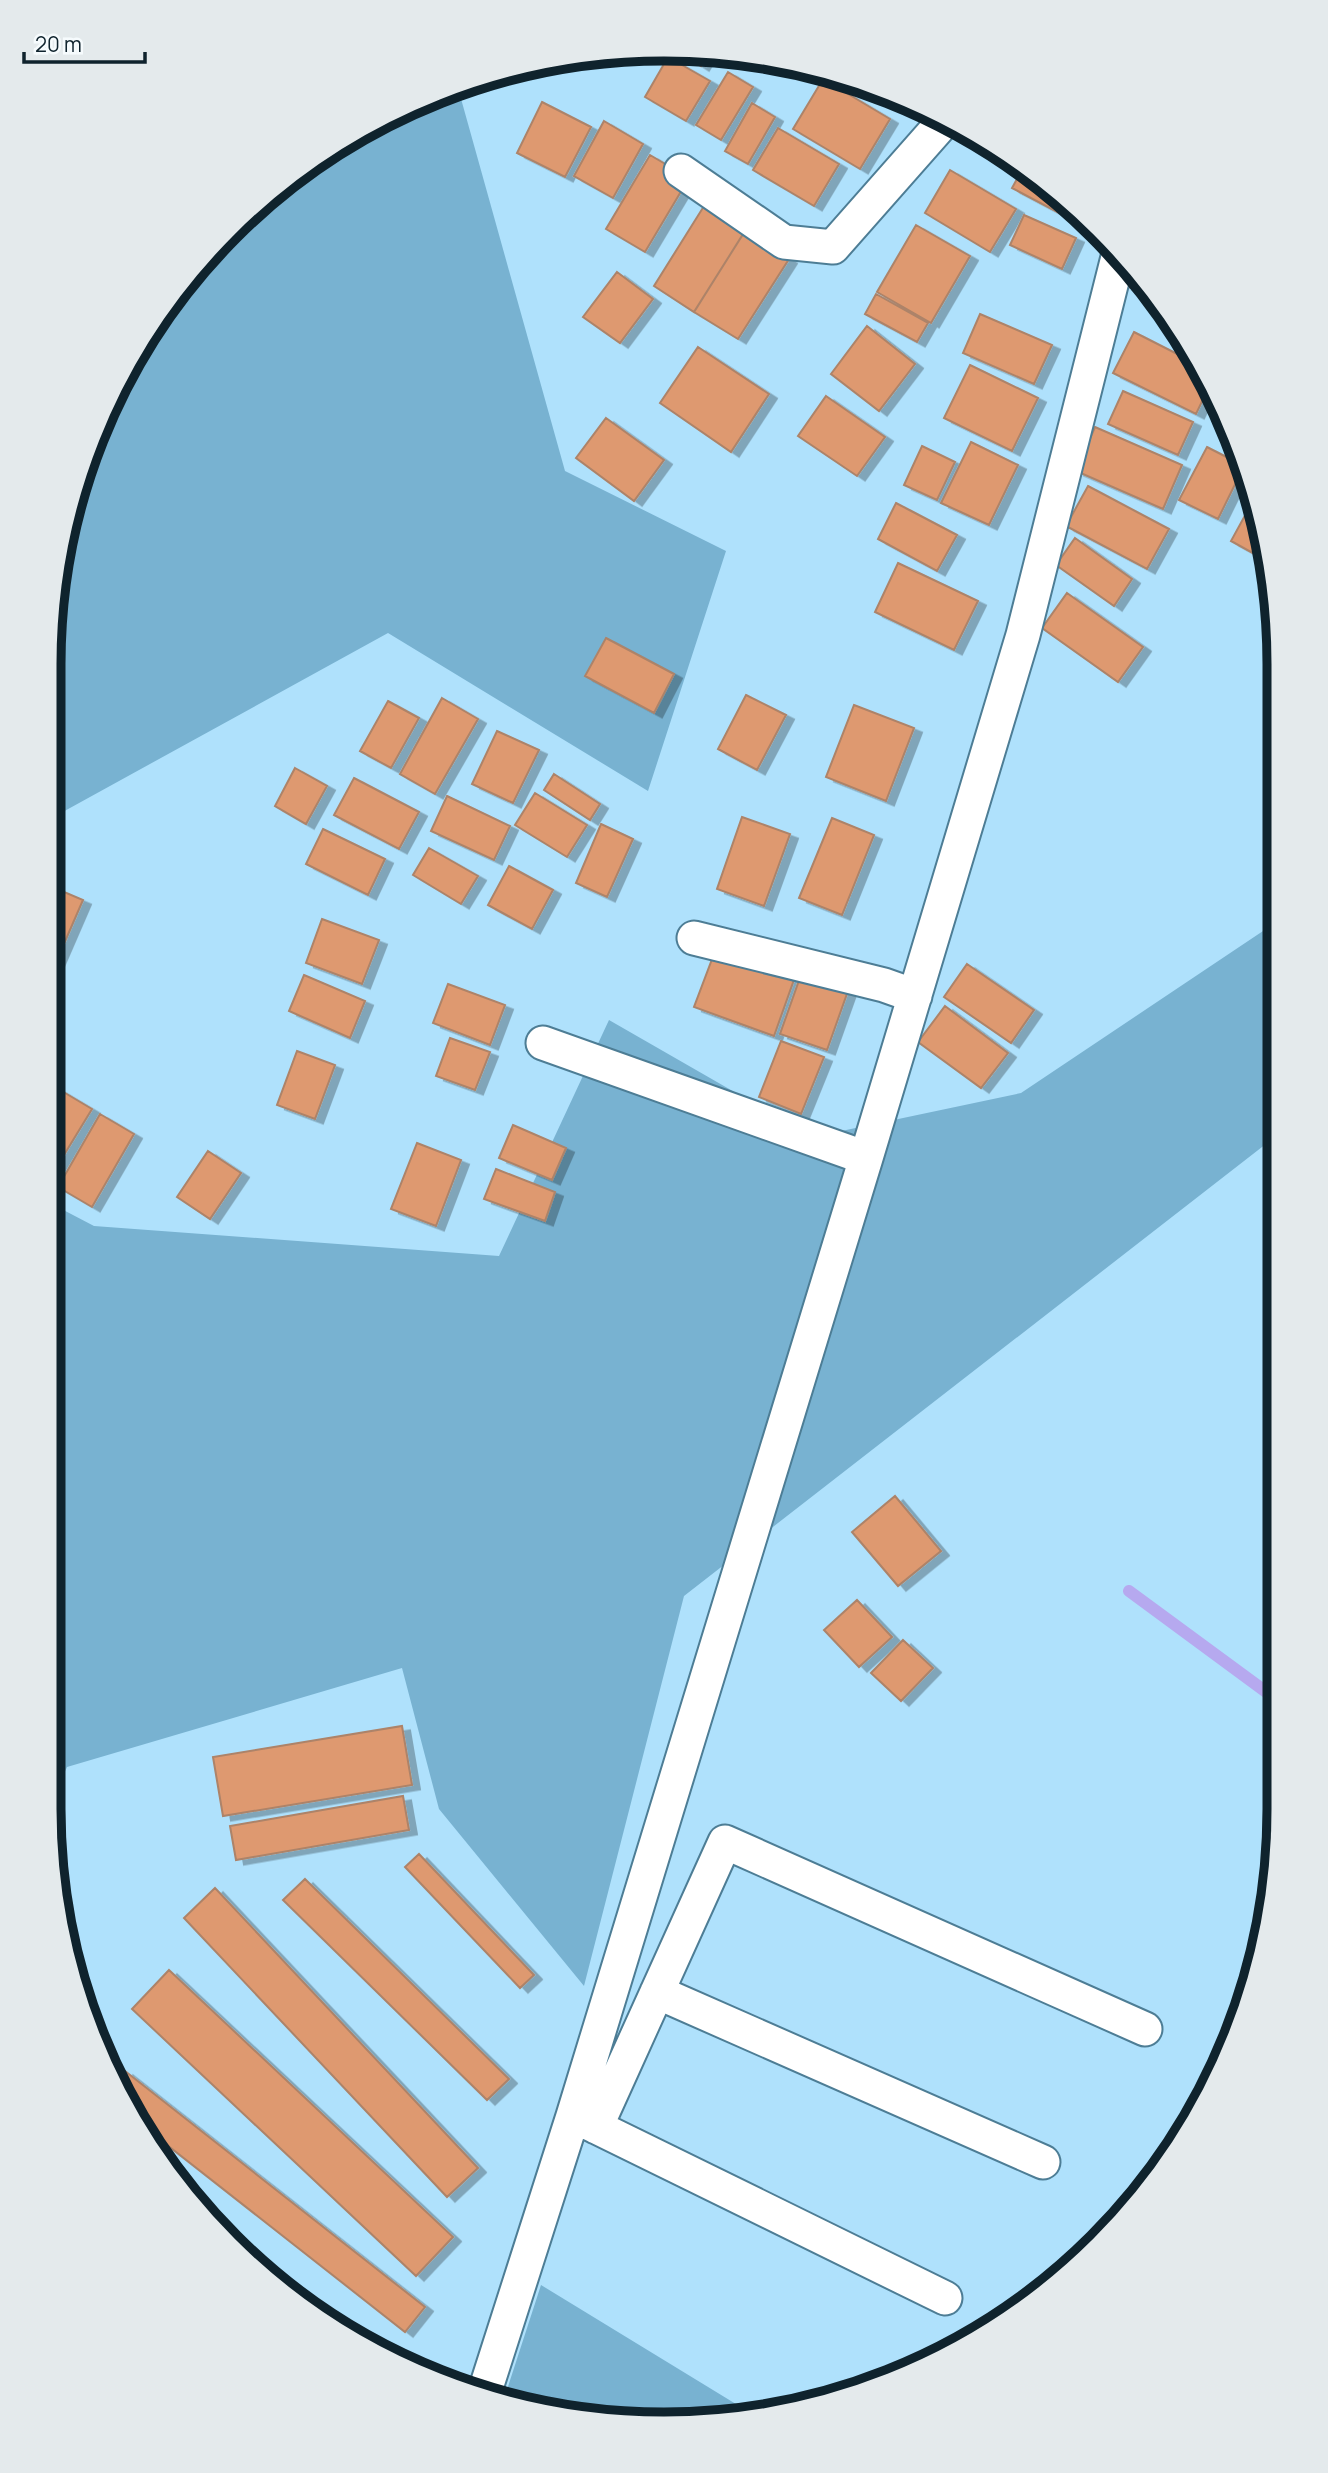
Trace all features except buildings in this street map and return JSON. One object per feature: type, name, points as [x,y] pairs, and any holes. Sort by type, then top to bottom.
[{"type":"street","points":[[681,171],[784,242],[833,247],[939,128]]},
{"type":"street","points":[[487,2385],[585,2121],[866,1158],[1023,635],[1116,266]]},
{"type":"street","points":[[694,937],[884,985],[915,996]]},
{"type":"street","points":[[543,1042],[866,1158]]},
{"type":"street","points":[[585,2121],[657,1992],[725,1842],[1145,2029]]},
{"type":"street","points":[[657,1992],[1043,2162]]},
{"type":"street","points":[[585,2121],[945,2298]]},
{"type":"shaded area","points":[[460,97],[565,471],[726,551],[648,791],[388,633],[61,813],[61,664],[66,585],[93,470],[123,397],[163,329],[186,297],[238,238],[267,211],[329,163],[363,142],[397,123]]},
{"type":"shaded area","points":[[1267,928],[1267,1143],[684,1596],[584,1986],[439,1809],[402,1668],[67,1767],[61,1780],[61,1209],[94,1226],[499,1256],[609,1020],[813,1137],[1021,1093]]},
{"type":"shaded area","points":[[541,2285],[741,2407],[664,2412],[625,2410],[585,2407],[507,2391]]},
{"type":"waterway","points":[[1129,1591],[1267,1693]]}]
